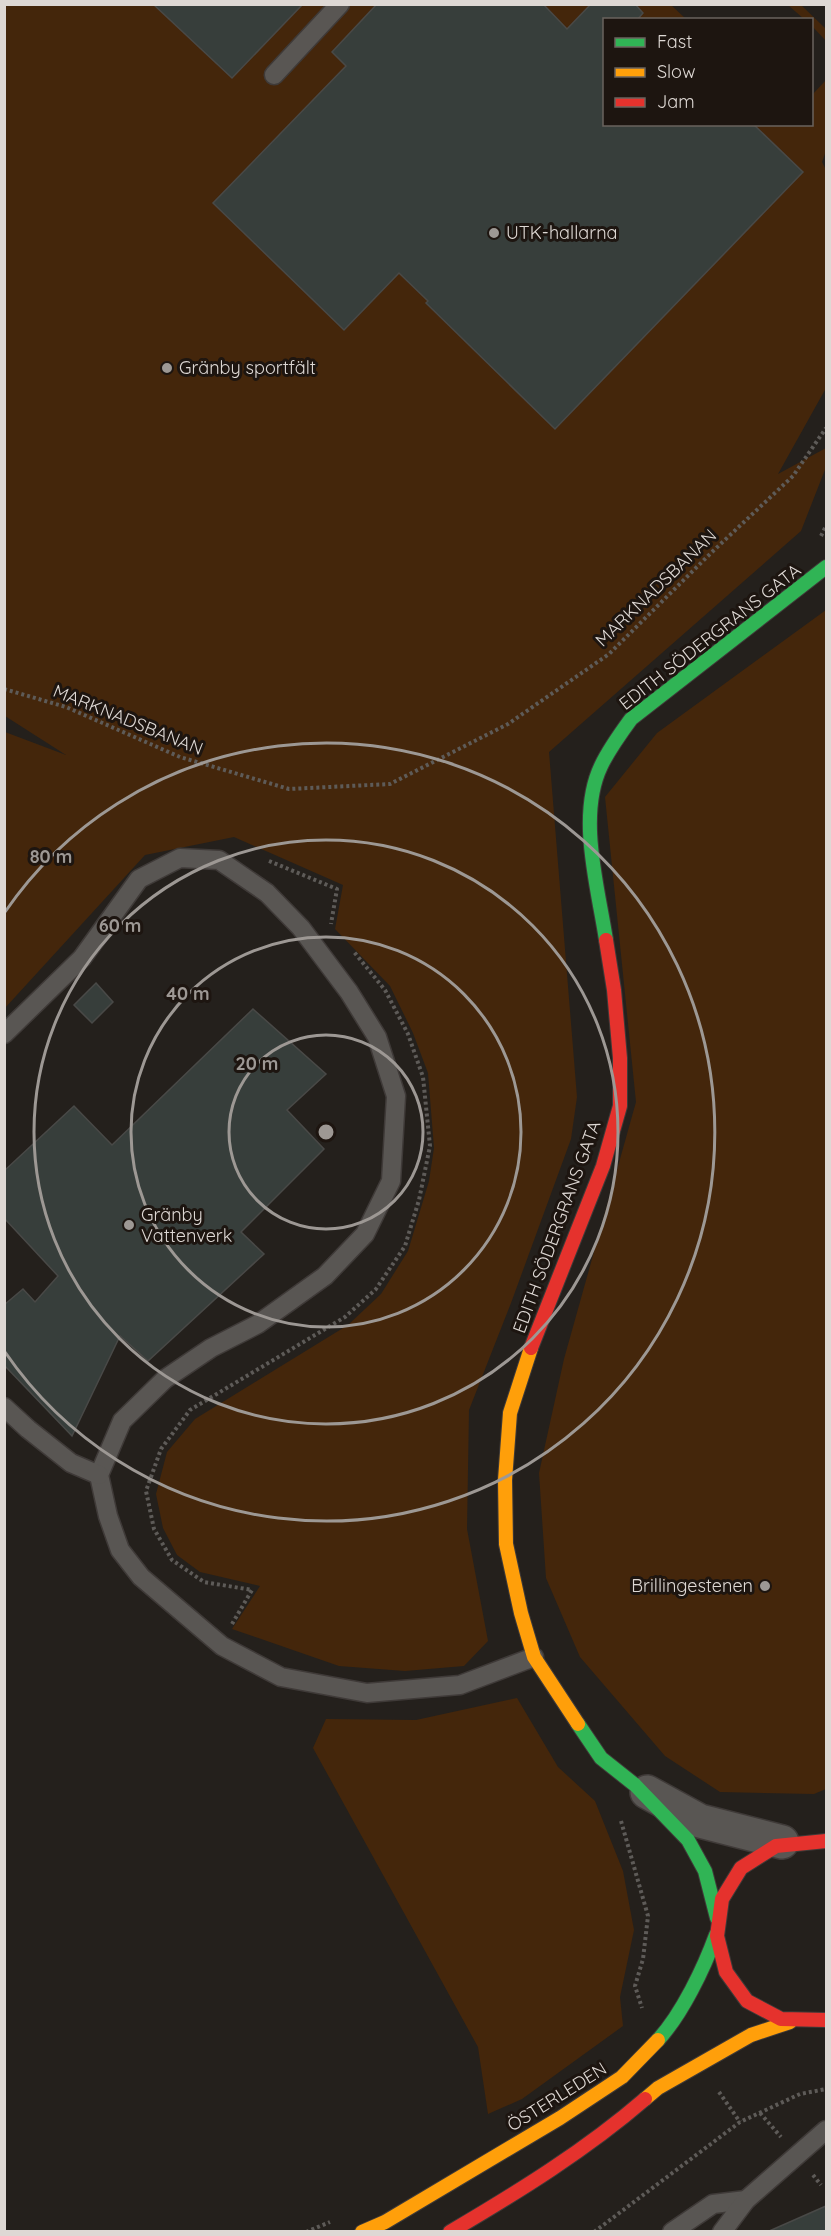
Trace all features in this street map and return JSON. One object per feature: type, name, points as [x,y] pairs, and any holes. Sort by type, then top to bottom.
[{"type":"street","name":"EDITH SÖDERGRANS GATA","points":[[717,1918],[705,1871],[688,1840],[626,1798],[534,1657],[506,1544],[505,1480],[510,1413],[531,1349],[603,1166],[620,1106],[620,1058],[614,990],[590,838],[591,796],[600,768],[614,741],[631,719],[826,567]]},
{"type":"street","points":[[626,1798],[700,1821],[782,1842]]},
{"type":"street","points":[[813,2023],[767,2014],[747,2000],[731,1982],[720,1960],[716,1935],[717,1918],[722,1897],[732,1879],[755,1857],[782,1842],[804,1839],[826,1841]]},
{"type":"street","name":"ÖSTERLEDEN","points":[[362,2232],[385,2222],[560,2118],[622,2078],[668,2029],[706,1962],[716,1935]]},
{"type":"street","points":[[450,2232],[513,2195],[622,2119],[658,2088],[699,2063],[751,2035],[813,2023]]},
{"type":"lane","points":[[274,75],[340,4]]},
{"type":"lane","points":[[4,1034],[82,958],[139,879],[180,858],[219,860],[267,893],[301,928],[349,992],[377,1037],[396,1096],[391,1181],[365,1234],[325,1276],[258,1324],[211,1348],[165,1379],[122,1421],[99,1475],[108,1516],[120,1550],[141,1577],[222,1646],[281,1677],[367,1693],[460,1685],[534,1657]]},
{"type":"lane","points":[[4,1407],[71,1463],[99,1475]]},
{"type":"lane","points":[[722,2232],[746,2200],[826,2130]]},
{"type":"lane","points":[[672,2232],[713,2204],[746,2200]]},
{"type":"path","name":"MARKNADSBANAN","points":[[4,689],[66,707],[180,757],[289,789],[390,784],[508,724],[609,654],[793,476],[826,428]]},
{"type":"path","points":[[818,541],[826,526]]},
{"type":"path","points":[[264,859],[337,888],[330,929]]},
{"type":"path","points":[[222,1646],[231,1624],[252,1590],[204,1582],[172,1560],[154,1529],[147,1491],[160,1449],[190,1410],[345,1317],[376,1289],[405,1246],[419,1200],[430,1146],[423,1077],[408,1034],[385,990],[362,960],[346,945]]},
{"type":"path","points":[[626,1798],[625,1831],[648,1916],[643,1959],[635,1986],[644,2014],[668,2029]]},
{"type":"path","points":[[699,2063],[741,2122]]},
{"type":"path","points":[[594,2232],[741,2122],[800,2094],[826,2089]]},
{"type":"shaded area","points":[[5,5],[671,5],[685,18],[603,18],[603,126],[813,126],[813,94],[826,80],[826,151],[822,162],[826,170],[826,388],[778,474],[826,448],[826,467],[801,531],[549,752],[577,1097],[571,1139],[469,1410],[467,1529],[488,1641],[464,1666],[405,1671],[339,1666],[232,1629],[260,1586],[200,1572],[177,1555],[163,1528],[156,1494],[167,1452],[195,1419],[348,1325],[381,1294],[408,1251],[429,1181],[434,1148],[428,1073],[413,1033],[390,986],[335,929],[343,885],[234,837],[145,855],[5,1008],[5,732],[66,755],[5,716]]},
{"type":"shaded area","points":[[788,5],[801,5],[826,29],[826,41],[813,27],[813,18],[803,18]]},
{"type":"shaded area","points":[[826,610],[826,1789],[814,1794],[720,1792],[665,1756],[580,1657],[546,1578],[539,1473],[564,1359],[636,1102],[605,797],[657,733]]},
{"type":"shaded area","points":[[517,1698],[558,1767],[595,1801],[623,1871],[634,1930],[620,1997],[623,2026],[522,2099],[488,2114],[478,2047],[313,1748],[326,1719],[416,1720]]},
{"type":"building","points":[[153,4],[303,4],[232,78]]},
{"type":"building","name":"UTK-hallarna","points":[[377,4],[543,4],[567,29],[591,4],[635,4],[643,13],[639,18],[603,18],[603,126],[755,126],[803,172],[555,429],[426,303],[428,301],[399,273],[344,330],[213,203],[346,66],[332,52]]},
{"type":"building","points":[[96,983],[113,1002],[92,1023],[74,1005]]},
{"type":"building","name":"Gränby Vattenverk","points":[[253,1009],[326,1074],[287,1110],[324,1149],[241,1232],[264,1254],[148,1361],[120,1336],[72,1436],[4,1365],[4,1305],[23,1289],[35,1302],[58,1276],[4,1218],[4,1171],[74,1106],[112,1145]]},
{"type":"building","points":[[826,2206],[826,2232],[767,2232]]},
{"type":"traffic: fast","points":[[606,940],[590,829],[594,786],[608,754],[631,719],[826,567]]},
{"type":"traffic: fast","points":[[578,1724],[601,1758],[635,1785],[688,1840],[705,1871],[717,1918]]},
{"type":"traffic: fast","points":[[658,2040],[676,2017],[692,1990],[716,1935]]},
{"type":"traffic: slow","points":[[531,1348],[510,1413],[505,1480],[506,1544],[521,1613],[534,1657],[578,1724]]},
{"type":"traffic: slow","points":[[645,2099],[658,2088],[751,2035],[790,2022]]},
{"type":"traffic: slow","points":[[362,2232],[385,2222],[560,2118],[622,2077],[658,2040]]},
{"type":"traffic: jam","points":[[531,1348],[603,1166],[620,1106],[620,1058],[614,990],[606,940]]},
{"type":"traffic: jam","points":[[826,1841],[776,1846],[741,1868],[722,1899],[717,1936],[726,1972],[747,2001],[781,2019],[826,2020]]},
{"type":"traffic: jam","points":[[450,2232],[551,2170],[645,2099]]},
{"type":"place","name":"UTK-hallarna","points":[[494,233]]},
{"type":"place","name":"Gränby sportfält","points":[[167,368]]},
{"type":"place","name":"Gränby Vattenverk","points":[[129,1225]]},
{"type":"place","name":"Brillingestenen","points":[[765,1586]]}]
